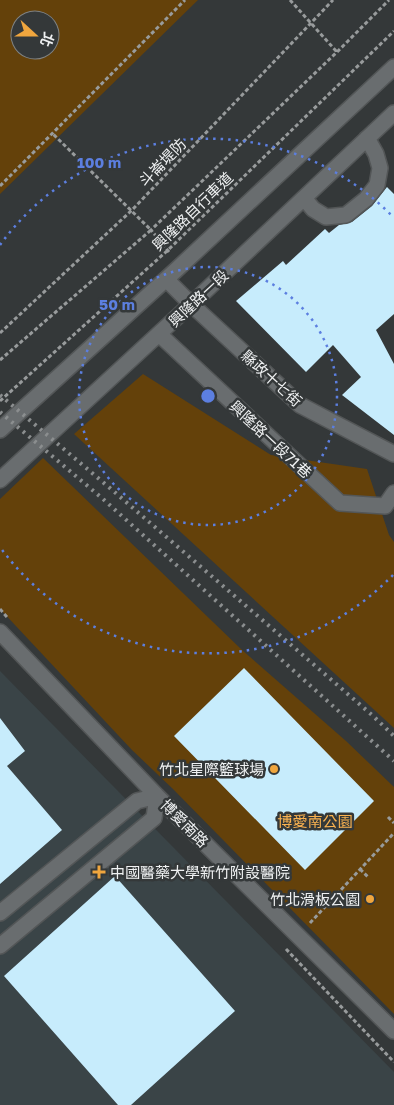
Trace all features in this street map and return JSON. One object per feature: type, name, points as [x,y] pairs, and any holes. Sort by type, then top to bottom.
[{"type":"street","points":[[0,430],[394,67]]},
{"type":"street","name":"興隆路一段","points":[[0,480],[159,334],[394,113]]},
{"type":"street","points":[[304,198],[314,210],[326,217],[346,215],[366,199],[377,185],[380,168],[368,138]]},
{"type":"street","name":"縣政十七街","points":[[166,279],[300,405],[394,454]]},
{"type":"street","name":"興隆路一段71巷","points":[[159,334],[340,503],[385,506],[394,493]]},
{"type":"street","name":"博愛南路","points":[[0,632],[158,796],[394,1031]]},
{"type":"street","points":[[0,913],[138,801],[158,796],[154,818],[0,946]]},
{"type":"path","points":[[0,186],[185,0]]},
{"type":"path","points":[[290,0],[337,52]]},
{"type":"path","name":"斗崙堤防","points":[[0,333],[132,210],[333,0]]},
{"type":"path","points":[[0,360],[151,230],[389,0]]},
{"type":"path","name":"興隆路自行車道","points":[[0,401],[168,250],[394,31]]},
{"type":"path","points":[[53,134],[132,210],[182,264]]},
{"type":"path","points":[[388,816],[394,823]]},
{"type":"path","points":[[310,923],[394,833]]},
{"type":"path","points":[[360,869],[368,877]]},
{"type":"path","points":[[283,946],[394,1062]]},
{"type":"shaded area","name":"中國醫藥大學新竹附設醫院","points":[[0,671],[394,1072],[394,1105],[0,1105]]},
{"type":"green space","points":[[0,0],[198,0],[0,194]]},
{"type":"green space","points":[[143,374],[271,455],[367,469],[389,535],[394,542],[394,728],[74,434]]},
{"type":"green space","name":"博愛南公園","points":[[43,458],[241,649],[346,741],[394,787],[394,1014],[173,789],[132,750],[0,609],[0,499]]},
{"type":"building","points":[[387,187],[394,194],[394,314],[376,330],[394,364],[394,435],[342,395],[361,377],[333,345],[306,372],[236,301],[283,261],[286,265],[325,229],[329,233],[339,225],[352,222],[372,206]]},
{"type":"building","name":"竹北星際籃球場","points":[[244,668],[374,801],[305,870],[174,736]]},
{"type":"building","points":[[0,718],[25,751],[7,766],[62,830],[0,884]]},
{"type":"building","points":[[115,876],[235,1011],[131,1105],[118,1105],[4,976]]},
{"type":"railway","points":[[0,395],[111,489],[394,736]]},
{"type":"railway","points":[[0,412],[103,499],[394,761]]},
{"type":"place","name":"竹北星際籃球場","points":[[274,769]]},
{"type":"place","name":"中國醫藥大學新竹附設醫院","points":[[99,872]]},
{"type":"place","name":"竹北滑板公園","points":[[370,899]]}]
